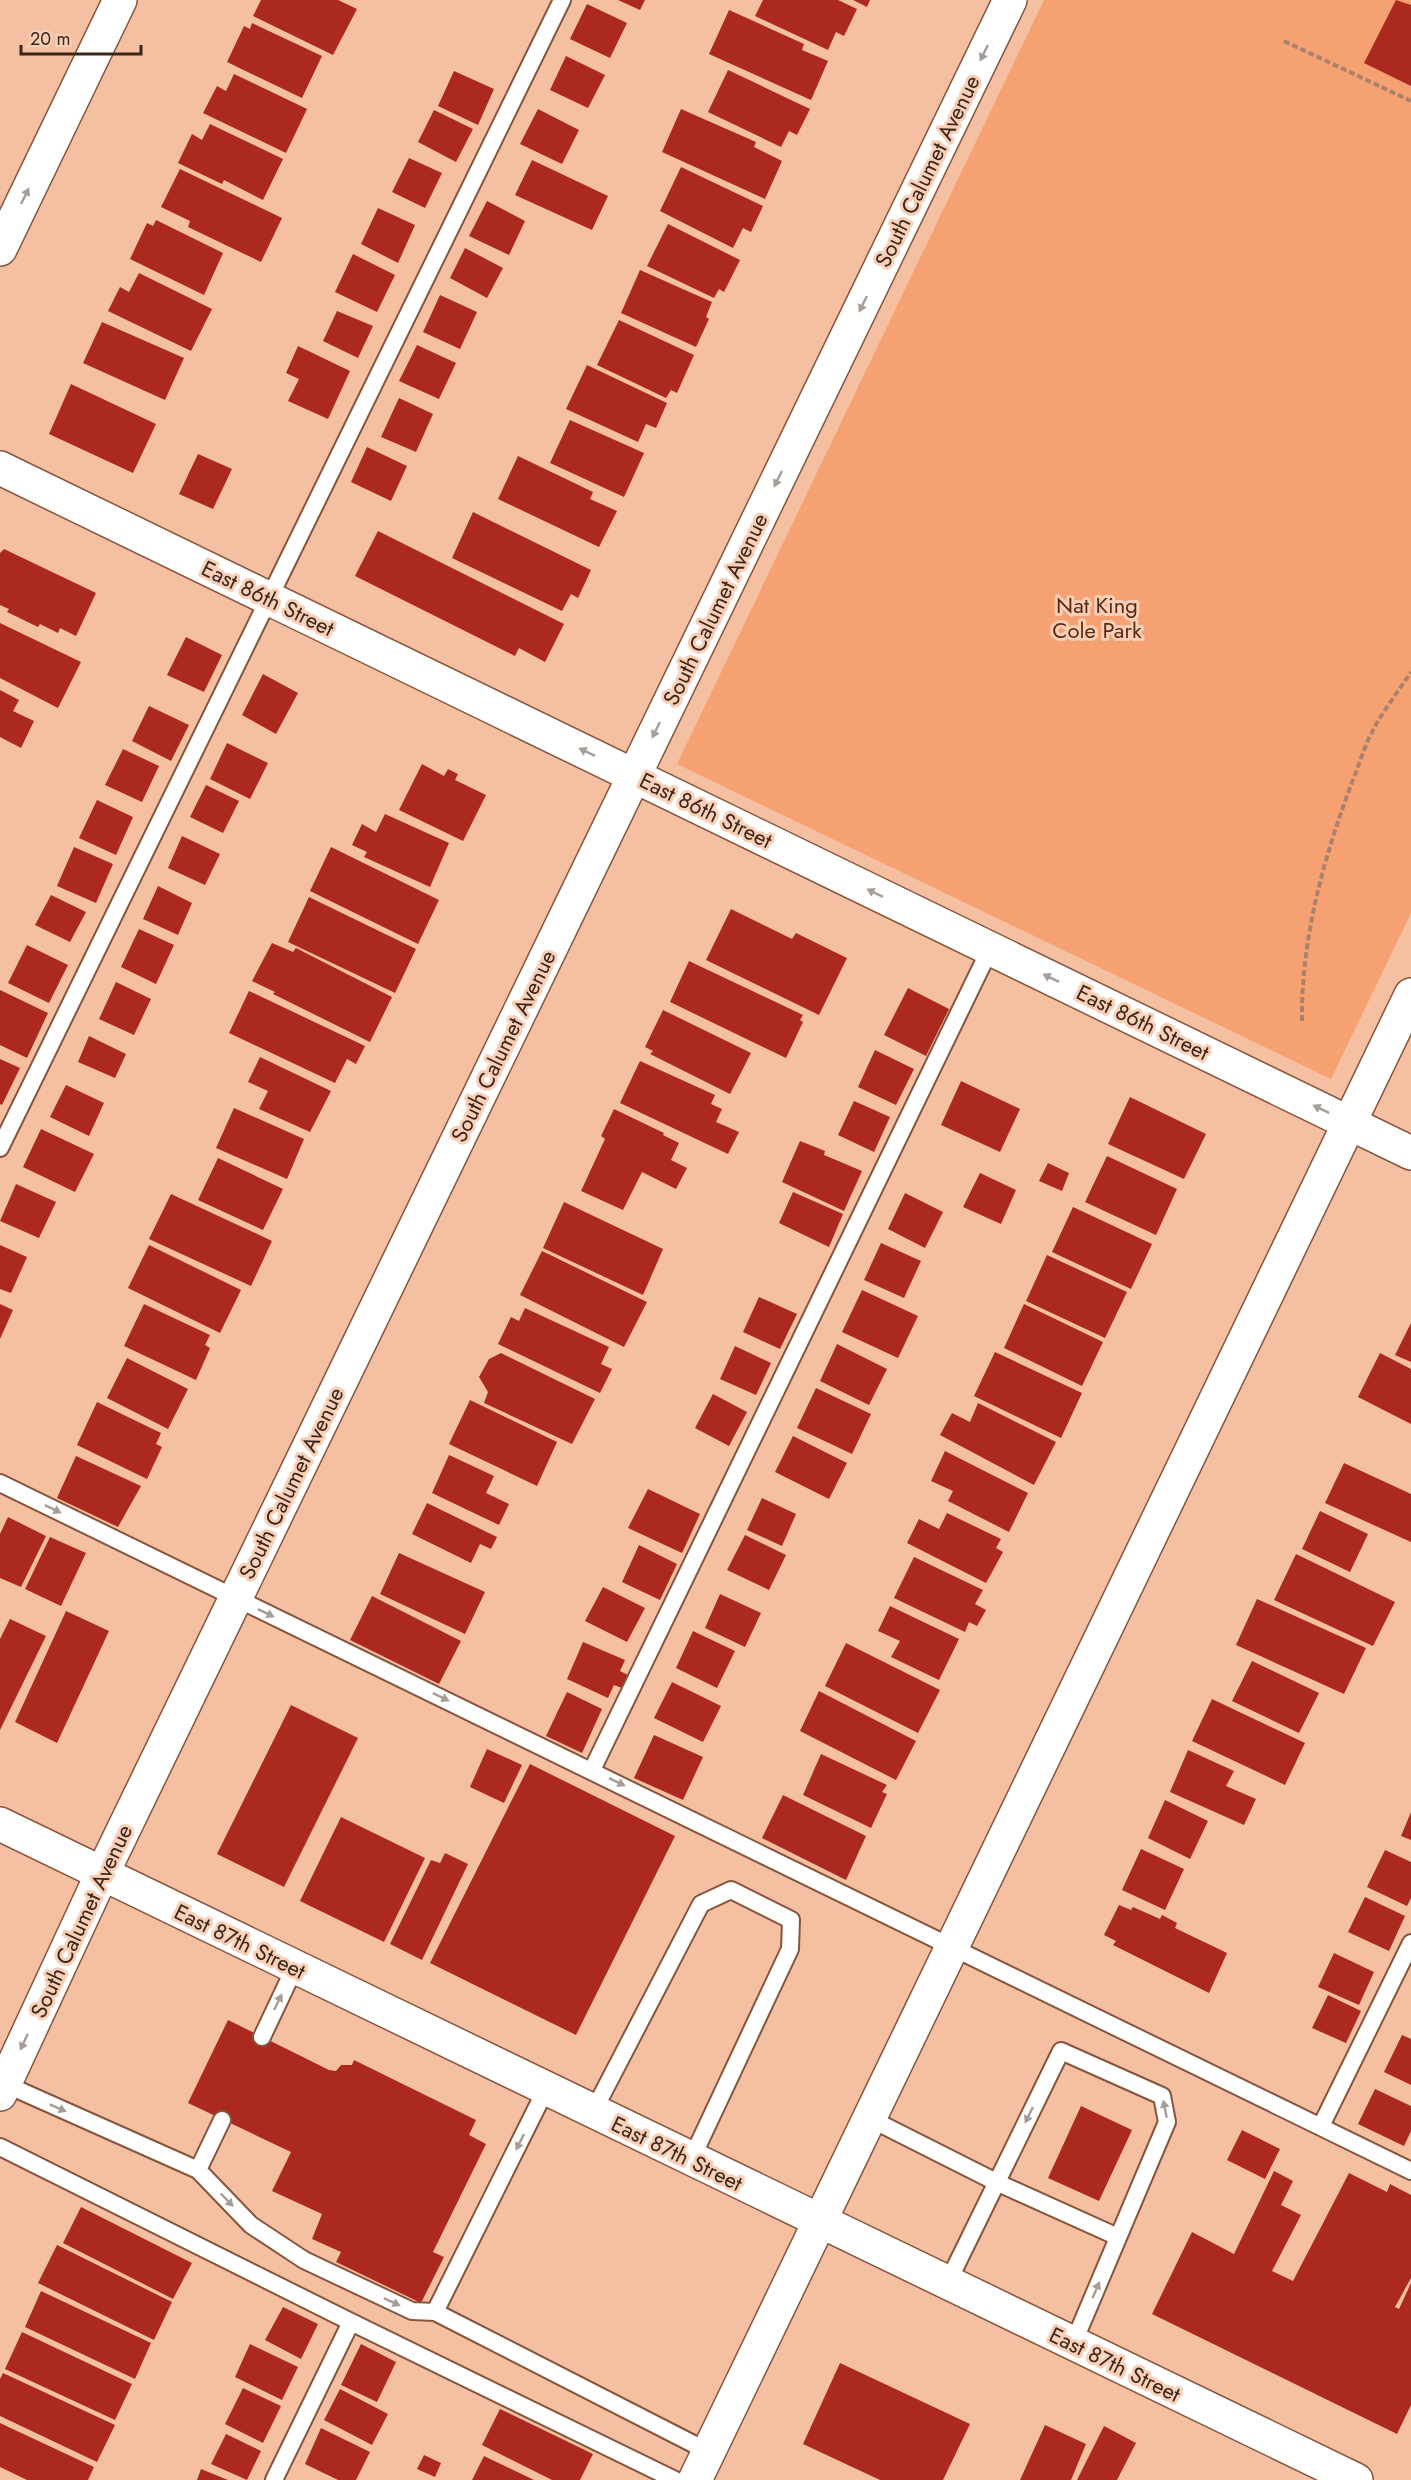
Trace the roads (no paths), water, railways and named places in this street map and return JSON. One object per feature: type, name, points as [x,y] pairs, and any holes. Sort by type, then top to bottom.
[{"type":"street","points":[[0,249],[120,0]]},
{"type":"street","name":"South Calumet Avenue","points":[[2,2089],[102,1874],[1010,0]]},
{"type":"street","name":"East 86th Street","points":[[0,468],[1411,1153]]},
{"type":"street","points":[[702,2466],[1411,994]]},
{"type":"street","name":"East 87th Street","points":[[0,1824],[1356,2480]]},
{"type":"lane","points":[[0,1148],[562,0]]},
{"type":"lane","points":[[592,1770],[990,949]]},
{"type":"lane","points":[[0,1483],[1411,2171]]},
{"type":"lane","points":[[593,2112],[701,1904],[732,1890],[791,1920],[790,1949],[691,2160]]},
{"type":"lane","points":[[1321,2126],[1411,1943]]},
{"type":"lane","points":[[262,2037],[295,1967]]},
{"type":"lane","points":[[947,2284],[1061,2051],[1162,2096],[1167,2122],[1073,2344]]},
{"type":"lane","points":[[2,2089],[198,2170],[251,2225],[304,2260],[412,2312],[435,2312],[702,2466]]},
{"type":"lane","points":[[435,2312],[546,2089]]},
{"type":"lane","points":[[869,2118],[996,2182],[1118,2237]]},
{"type":"lane","points":[[198,2170],[222,2120]]},
{"type":"lane","points":[[0,2147],[675,2480]]},
{"type":"lane","points":[[274,2480],[351,2322]]},
{"type":"park label","name":"Nat King Cole Park","points":[[1097,618]]}]
